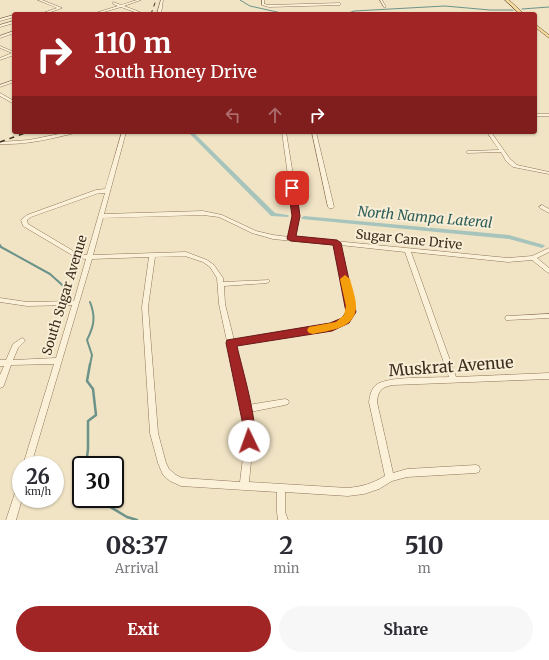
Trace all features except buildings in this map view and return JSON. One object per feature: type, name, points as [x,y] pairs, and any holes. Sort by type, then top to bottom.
[{"type":"main road","points":[[507,0],[520,12]]},
{"type":"main road","points":[[537,27],[549,37]]},
{"type":"street","points":[[39,0],[60,8],[48,12]]},
{"type":"street","points":[[101,12],[140,0]]},
{"type":"street","points":[[159,12],[162,0]]},
{"type":"street","points":[[263,0],[263,4],[270,6],[340,5],[338,0]]},
{"type":"street","points":[[381,0],[385,6]]},
{"type":"street","points":[[114,3],[134,12]]},
{"type":"street","points":[[0,20],[12,17]]},
{"type":"street","points":[[0,26],[12,23]]},
{"type":"street","points":[[0,37],[12,33]]},
{"type":"street","points":[[0,47],[12,53]]},
{"type":"street","points":[[0,59],[12,55]]},
{"type":"street","points":[[0,86],[12,82]]},
{"type":"street","points":[[0,94],[12,101]]},
{"type":"street","points":[[0,101],[8,98]]},
{"type":"street","points":[[537,115],[549,115]]},
{"type":"street","points":[[0,143],[43,140],[67,134]]},
{"type":"street","name":"South Sugar Avenue","points":[[30,456],[76,302],[123,134]]},
{"type":"street","points":[[284,134],[296,216],[291,239]]},
{"type":"street","points":[[314,134],[331,207]]},
{"type":"street","points":[[490,134],[501,151],[515,166],[549,174]]},
{"type":"street","points":[[469,152],[501,151]]},
{"type":"street","points":[[107,191],[98,191],[29,216],[24,220],[25,225],[79,257],[174,254],[196,257],[212,266],[218,273],[221,284],[222,304],[250,432],[244,486]]},
{"type":"street","points":[[542,206],[549,210]]},
{"type":"street","name":"Sugar Cane Drive","points":[[100,216],[203,213],[220,216],[262,234],[291,239],[508,260],[532,258],[549,250]]},
{"type":"street","points":[[231,343],[332,327],[346,321],[351,312],[351,306],[337,243]]},
{"type":"street","points":[[407,250],[453,379]]},
{"type":"street","points":[[152,255],[145,307],[154,433],[162,463],[166,472],[173,478],[181,482],[348,492],[364,490],[376,486],[390,478],[407,473],[476,469]]},
{"type":"street","points":[[532,258],[549,271]]},
{"type":"street","points":[[221,284],[267,281]]},
{"type":"street","points":[[0,300],[26,304],[76,302]]},
{"type":"street","points":[[508,318],[549,316]]},
{"type":"street","points":[[0,385],[14,346],[22,341]]},
{"type":"street","points":[[0,363],[58,361]]},
{"type":"street","name":"Muskrat Avenue","points":[[390,478],[373,402],[375,390],[380,386],[393,382],[549,376]]},
{"type":"street","points":[[246,409],[285,402]]},
{"type":"street","points":[[281,489],[281,512],[283,520]]},
{"type":"street","points":[[11,520],[15,508]]},
{"type":"waterway","points":[[240,0],[250,6],[277,12]]},
{"type":"waterway","points":[[351,12],[445,6],[490,10],[513,10]]},
{"type":"waterway","points":[[522,9],[549,7]]},
{"type":"waterway","name":"North Nampa Lateral","points":[[192,134],[273,215],[286,216]]},
{"type":"waterway","name":"North Nampa Lateral","points":[[304,218],[509,237],[542,246]]},
{"type":"waterway","points":[[0,245],[1,247],[50,274],[70,292]]},
{"type":"waterway","points":[[90,302],[94,317],[93,326],[87,340],[92,355],[90,365]]},
{"type":"waterway","points":[[87,456],[88,421],[96,415],[93,389],[87,381],[90,364]]},
{"type":"waterway","points":[[112,508],[127,517],[137,520]]},
{"type":"railway","points":[[152,12],[156,0]]},
{"type":"railway","points":[[0,142],[22,134]]},
{"type":"slow traffic","points":[[313,330],[332,327],[346,321],[351,312],[351,306],[345,279]]},
{"type":"route","points":[[249,441],[249,425],[231,343],[332,327],[346,321],[351,312],[337,243],[291,239],[296,216],[292,188]]}]
